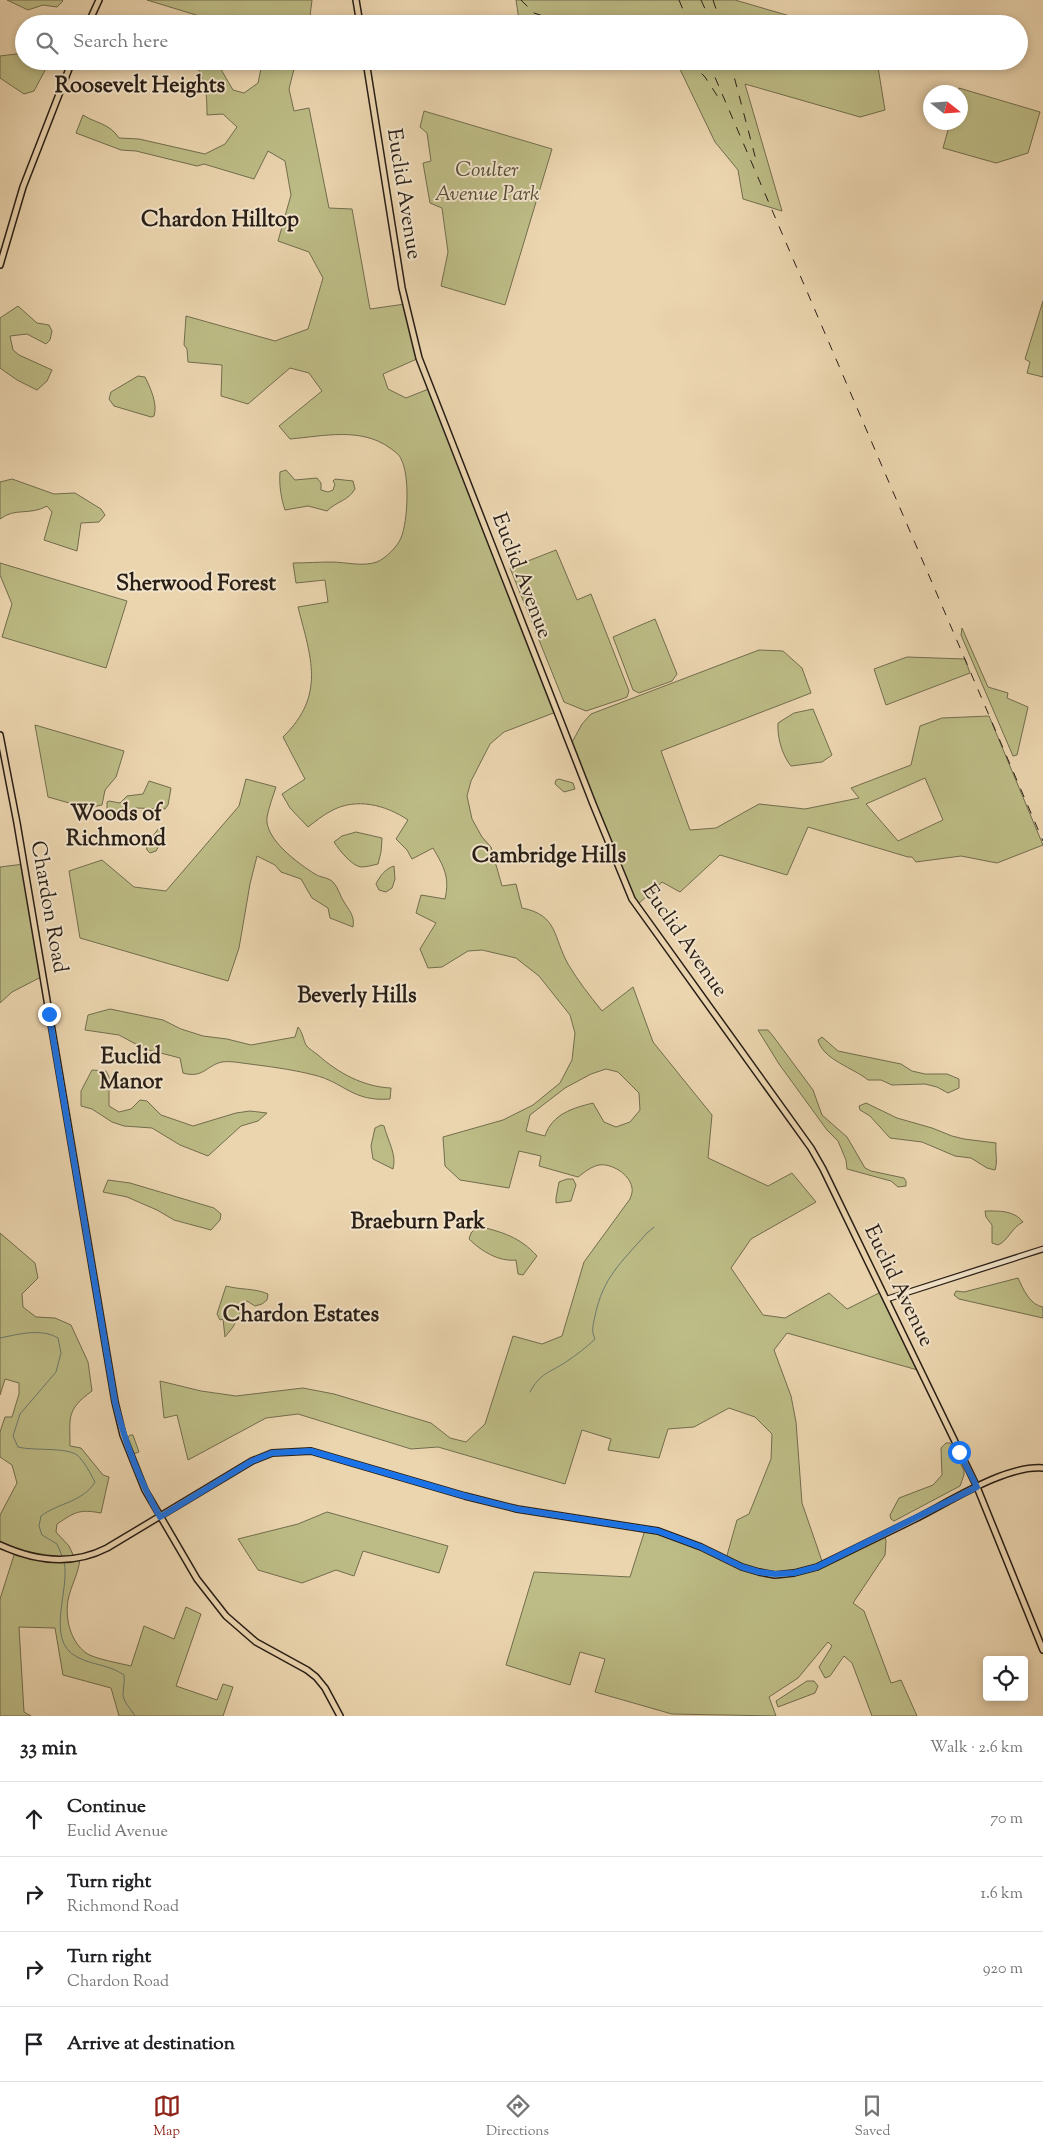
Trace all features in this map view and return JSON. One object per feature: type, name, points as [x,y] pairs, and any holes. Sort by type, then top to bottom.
[{"type":"main road","points":[[92,15],[99,0]]},
{"type":"main road","points":[[356,0],[358,15]]},
{"type":"main road","points":[[0,265],[23,187],[68,70]]},
{"type":"main road","name":"Euclid Avenue","points":[[367,70],[402,288],[419,358],[632,899],[811,1148],[887,1299],[977,1487],[1043,1650]]},
{"type":"main road","name":"Chardon Road","points":[[0,735],[17,823],[115,1402],[131,1458],[145,1490],[160,1517],[198,1579],[226,1616],[256,1642],[307,1670],[325,1688],[340,1716]]},
{"type":"main road","points":[[887,1299],[1043,1249]]},
{"type":"main road","points":[[0,1545],[34,1558],[58,1560],[87,1556],[102,1551],[252,1461],[272,1453],[311,1451],[465,1496],[517,1509],[658,1531],[701,1547],[742,1567],[775,1574],[794,1573],[817,1567],[977,1487],[1018,1471],[1043,1468]]},
{"type":"green space","points":[[7,0],[63,1],[57,7],[43,5],[28,10]]},
{"type":"green space","points":[[147,0],[312,0],[310,15],[196,15]]},
{"type":"green space","points":[[516,0],[735,0],[786,15],[518,15]]},
{"type":"green space","points":[[15,54],[15,70],[45,70],[34,91],[24,94],[0,78],[0,56]]},
{"type":"green space","points":[[198,70],[221,70],[233,90],[244,93],[258,83],[261,70],[294,70],[289,89],[294,111],[309,108],[329,208],[352,209],[370,309],[405,304],[419,358],[383,374],[388,389],[406,398],[431,388],[556,712],[504,732],[490,744],[471,781],[467,796],[472,819],[482,837],[491,847],[502,886],[516,884],[522,908],[534,911],[548,922],[553,929],[568,964],[602,1011],[633,987],[653,1042],[712,1115],[708,1158],[768,1186],[792,1173],[816,1202],[751,1239],[731,1268],[763,1315],[785,1318],[829,1293],[847,1309],[883,1291],[921,1371],[787,1333],[774,1350],[791,1396],[796,1422],[802,1503],[823,1564],[884,1533],[886,1541],[885,1555],[853,1603],[864,1611],[891,1683],[901,1680],[917,1716],[872,1716],[852,1663],[844,1656],[830,1676],[825,1678],[819,1667],[832,1646],[828,1642],[798,1678],[769,1697],[776,1716],[672,1714],[595,1692],[605,1659],[580,1652],[570,1685],[506,1665],[534,1572],[630,1577],[645,1530],[658,1531],[726,1559],[737,1520],[749,1514],[771,1459],[772,1434],[755,1417],[729,1408],[694,1427],[668,1429],[659,1458],[608,1450],[611,1439],[582,1430],[565,1484],[438,1447],[411,1449],[298,1414],[266,1418],[188,1460],[177,1415],[164,1418],[160,1381],[201,1391],[236,1396],[303,1388],[334,1394],[431,1423],[450,1438],[466,1442],[485,1424],[513,1336],[542,1344],[562,1336],[584,1262],[630,1199],[632,1191],[628,1178],[619,1170],[609,1166],[596,1166],[578,1177],[539,1166],[541,1156],[519,1151],[509,1188],[460,1180],[445,1166],[443,1137],[503,1120],[533,1105],[560,1083],[572,1060],[575,1033],[570,1015],[539,976],[516,958],[482,950],[468,951],[442,967],[428,968],[420,949],[436,923],[416,913],[421,895],[445,899],[447,884],[445,872],[433,848],[412,859],[407,850],[396,839],[408,820],[381,807],[350,804],[331,811],[308,827],[290,808],[282,794],[305,779],[283,737],[297,721],[305,706],[310,691],[312,675],[307,643],[298,607],[328,602],[325,580],[296,583],[293,563],[331,562],[366,564],[377,562],[384,558],[401,538],[407,498],[406,476],[404,466],[398,455],[379,441],[367,437],[342,434],[290,439],[279,426],[322,391],[309,373],[290,368],[248,404],[221,396],[222,365],[188,362],[187,349],[184,345],[186,316],[275,341],[308,329],[323,278],[309,252],[278,241],[291,195],[285,161],[268,151],[254,179],[204,164],[197,166],[136,151],[121,150],[76,133],[83,115],[111,129],[119,138],[139,139],[205,154],[225,144],[237,127],[223,114],[207,115],[205,86]],"holes":[[[606,1069],[618,1072],[639,1093],[640,1110],[630,1122],[616,1127],[604,1122],[593,1103],[578,1107],[558,1117],[548,1128],[545,1136],[526,1131],[530,1115],[565,1088],[591,1074]]]},
{"type":"green space","points":[[680,70],[878,70],[885,110],[860,117],[745,84],[782,211],[743,199],[738,170],[715,142]]},
{"type":"green space","points":[[968,91],[1040,112],[1028,153],[996,163],[943,148],[948,130],[968,130]]},
{"type":"green space","name":"Coulter Avenue Park","points":[[424,111],[552,149],[505,305],[441,286],[448,252],[442,208],[430,203],[423,163],[431,161],[427,133],[420,127]]},
{"type":"green space","points":[[1043,301],[1043,377],[1027,373],[1030,362],[1025,359]]},
{"type":"green space","points":[[18,306],[37,323],[49,325],[52,331],[50,340],[46,344],[27,334],[10,336],[13,350],[19,355],[52,370],[47,381],[37,390],[17,380],[0,368],[0,318]]},
{"type":"green space","points":[[138,376],[145,377],[151,391],[155,406],[154,416],[151,417],[114,406],[109,399],[111,392]]},
{"type":"green space","points":[[286,470],[295,480],[317,478],[321,483],[321,490],[328,492],[333,490],[335,484],[333,481],[335,479],[353,481],[355,489],[349,496],[327,511],[308,506],[285,510],[282,501],[280,472]]},
{"type":"green space","points":[[12,479],[54,494],[75,493],[101,509],[105,515],[99,522],[81,523],[77,551],[44,540],[52,512],[47,506],[34,511],[12,513],[0,519],[0,482]]},
{"type":"green space","points":[[556,550],[577,600],[591,594],[629,691],[627,697],[586,711],[564,702],[510,568]]},
{"type":"green space","points":[[0,563],[127,601],[106,668],[2,637],[12,604],[0,575]]},
{"type":"green space","points":[[655,619],[677,674],[672,681],[639,693],[633,690],[613,637]]},
{"type":"green space","points":[[962,628],[988,687],[1008,693],[1007,698],[1028,707],[1017,755],[1013,756],[961,635]]},
{"type":"green space","points":[[759,650],[783,651],[802,668],[811,693],[661,751],[690,830],[716,828],[759,804],[805,809],[859,798],[851,788],[911,765],[920,726],[942,718],[989,716],[1043,845],[997,863],[961,856],[916,862],[912,857],[808,827],[787,875],[720,855],[680,892],[662,882],[636,906],[570,746],[582,724],[591,714]],"holes":[[[925,778],[943,820],[898,841],[866,804]]]},
{"type":"green space","points":[[907,657],[965,659],[970,673],[886,705],[874,669]]},
{"type":"green space","points":[[813,709],[832,755],[822,762],[791,766],[781,746],[778,723],[794,713]]},
{"type":"green space","points":[[35,725],[124,751],[116,777],[105,790],[102,805],[87,808],[48,797]]},
{"type":"green space","points":[[246,779],[276,787],[267,817],[271,834],[284,850],[300,864],[317,875],[333,882],[351,913],[353,927],[330,918],[328,908],[312,898],[301,879],[281,872],[275,865],[257,856],[239,948],[228,981],[80,938],[69,871],[102,860],[134,887],[166,891],[239,806]]},
{"type":"green space","points":[[559,779],[573,783],[575,789],[564,792],[555,784],[556,780]]},
{"type":"green space","points":[[149,781],[171,788],[168,805],[165,809],[136,808],[129,821],[110,818],[107,802],[120,803],[127,796],[143,794]]},
{"type":"green space","points":[[159,828],[165,830],[165,836],[156,851],[150,853],[146,845]]},
{"type":"green space","points":[[356,832],[382,838],[378,864],[363,867],[357,866],[346,857],[334,842],[342,836]]},
{"type":"green space","points":[[24,864],[43,976],[12,992],[0,1003],[0,867]]},
{"type":"green space","points":[[394,866],[395,879],[392,888],[386,892],[379,890],[376,884],[379,878],[385,871]]},
{"type":"green space","points":[[110,1009],[163,1020],[181,1029],[203,1036],[251,1045],[295,1037],[298,1027],[306,1045],[326,1062],[361,1082],[391,1088],[390,1099],[366,1098],[324,1078],[305,1073],[237,1062],[222,1062],[200,1073],[183,1073],[180,1058],[145,1049],[119,1035],[85,1030],[88,1015]]},
{"type":"green space","points":[[758,1030],[768,1030],[773,1036],[813,1090],[822,1115],[847,1137],[865,1168],[904,1178],[906,1186],[898,1187],[891,1181],[847,1169],[846,1160],[838,1141],[827,1130],[779,1064]]},
{"type":"green space","points":[[822,1037],[838,1051],[901,1064],[912,1071],[925,1074],[947,1074],[959,1079],[959,1088],[948,1093],[937,1087],[925,1084],[892,1085],[881,1080],[868,1080],[826,1053],[818,1040]]},
{"type":"green space","points":[[92,1070],[106,1071],[109,1077],[109,1106],[119,1112],[131,1109],[140,1100],[147,1101],[161,1115],[193,1126],[236,1113],[250,1111],[267,1113],[258,1121],[241,1126],[208,1156],[180,1145],[152,1128],[124,1126],[112,1122],[92,1109],[81,1106],[81,1091]]},
{"type":"green space","points":[[866,1103],[897,1118],[952,1136],[996,1143],[995,1170],[987,1168],[971,1158],[955,1156],[922,1142],[890,1138],[870,1116],[860,1110],[859,1106]]},
{"type":"green space","points":[[381,1125],[384,1126],[393,1153],[393,1169],[373,1159],[371,1146],[375,1128]]},
{"type":"green space","points":[[573,1179],[576,1185],[571,1201],[556,1203],[559,1182]]},
{"type":"green space","points":[[108,1180],[130,1183],[214,1208],[221,1214],[220,1220],[211,1230],[174,1220],[157,1210],[127,1197],[103,1192]]},
{"type":"green space","points":[[985,1211],[1010,1213],[1023,1222],[998,1245],[992,1243],[992,1225],[986,1217]]},
{"type":"green space","points":[[478,1226],[510,1236],[524,1244],[537,1256],[523,1275],[518,1274],[516,1260],[503,1259],[491,1255],[469,1239],[471,1233]]},
{"type":"green space","points":[[0,1233],[35,1263],[38,1278],[22,1294],[23,1307],[36,1317],[55,1318],[71,1325],[88,1362],[92,1391],[78,1404],[71,1415],[70,1446],[81,1448],[103,1475],[109,1477],[101,1513],[78,1512],[57,1524],[56,1532],[69,1546],[75,1559],[80,1558],[67,1607],[68,1622],[72,1636],[86,1653],[101,1659],[131,1666],[144,1626],[174,1639],[186,1607],[201,1614],[176,1686],[217,1700],[223,1684],[233,1687],[223,1716],[119,1716],[111,1688],[63,1675],[55,1628],[19,1627],[24,1712],[31,1716],[0,1716],[0,1599],[15,1552],[0,1545],[0,1515],[17,1483],[12,1465],[0,1457],[0,1432],[5,1417],[12,1417],[19,1394],[19,1383],[5,1379],[0,1395]]},
{"type":"green space","points":[[1018,1278],[1031,1300],[1038,1306],[1043,1307],[1043,1318],[959,1299],[954,1295],[956,1291],[964,1292]]},
{"type":"green space","points":[[226,1286],[268,1294],[267,1300],[262,1304],[255,1306],[247,1301],[233,1327],[225,1337],[223,1319],[220,1320],[217,1314]]},
{"type":"green space","points":[[133,1435],[139,1452],[133,1454],[127,1438]]},
{"type":"green space","points":[[946,1443],[950,1443],[964,1471],[960,1486],[894,1521],[891,1519],[890,1515],[899,1498],[933,1485],[942,1475],[941,1448]]},
{"type":"green space","points":[[327,1512],[448,1546],[439,1573],[363,1551],[354,1576],[336,1570],[302,1583],[258,1570],[238,1539],[298,1524]]},
{"type":"green space","points":[[807,1681],[814,1681],[818,1686],[815,1693],[778,1707],[776,1701]]},
{"type":"waterway","points":[[530,1392],[541,1377],[570,1359],[595,1339],[593,1331],[594,1319],[598,1302],[608,1281],[621,1262],[654,1227]]},
{"type":"waterway","points":[[0,1338],[37,1333],[44,1333],[58,1338],[61,1353],[56,1372],[20,1414],[13,1436],[18,1447],[65,1451],[77,1455],[85,1464],[95,1482],[84,1494],[41,1516],[39,1526],[42,1535],[57,1544],[63,1558]]},
{"type":"waterway","points":[[64,1562],[65,1573],[60,1626],[62,1639],[67,1649],[77,1657],[113,1669],[124,1675],[123,1695],[135,1716]]},
{"type":"railway","points":[[521,0],[534,13],[540,15]]},
{"type":"railway","points":[[679,0],[685,15]]},
{"type":"railway","points":[[701,0],[708,15]]},
{"type":"railway","points":[[713,0],[718,15]]},
{"type":"railway","points":[[698,70],[718,97]]},
{"type":"railway","points":[[712,70],[1043,841]]},
{"type":"railway","points":[[732,70],[756,160]]},
{"type":"district","name":"Roosevelt Heights","points":[[140,87]]},
{"type":"district","name":"Chardon Hilltop","points":[[220,221]]},
{"type":"district","name":"Sherwood Forest","points":[[196,585]]},
{"type":"district","name":"Woods of Richmond","points":[[116,828]]},
{"type":"district","name":"Cambridge Hills","points":[[549,857]]},
{"type":"district","name":"Beverly Hills","points":[[357,997]]},
{"type":"district","name":"Euclid Manor","points":[[131,1070]]},
{"type":"district","name":"Braeburn Park","points":[[418,1223]]},
{"type":"district","name":"Chardon Estates","points":[[301,1316]]},
{"type":"route","points":[[49,1014],[104,1328],[115,1402],[131,1458],[145,1490],[160,1517],[252,1461],[272,1453],[311,1451],[465,1496],[517,1509],[658,1531],[701,1547],[742,1567],[759,1572],[775,1574],[794,1573],[817,1567],[977,1487],[959,1452]]}]
